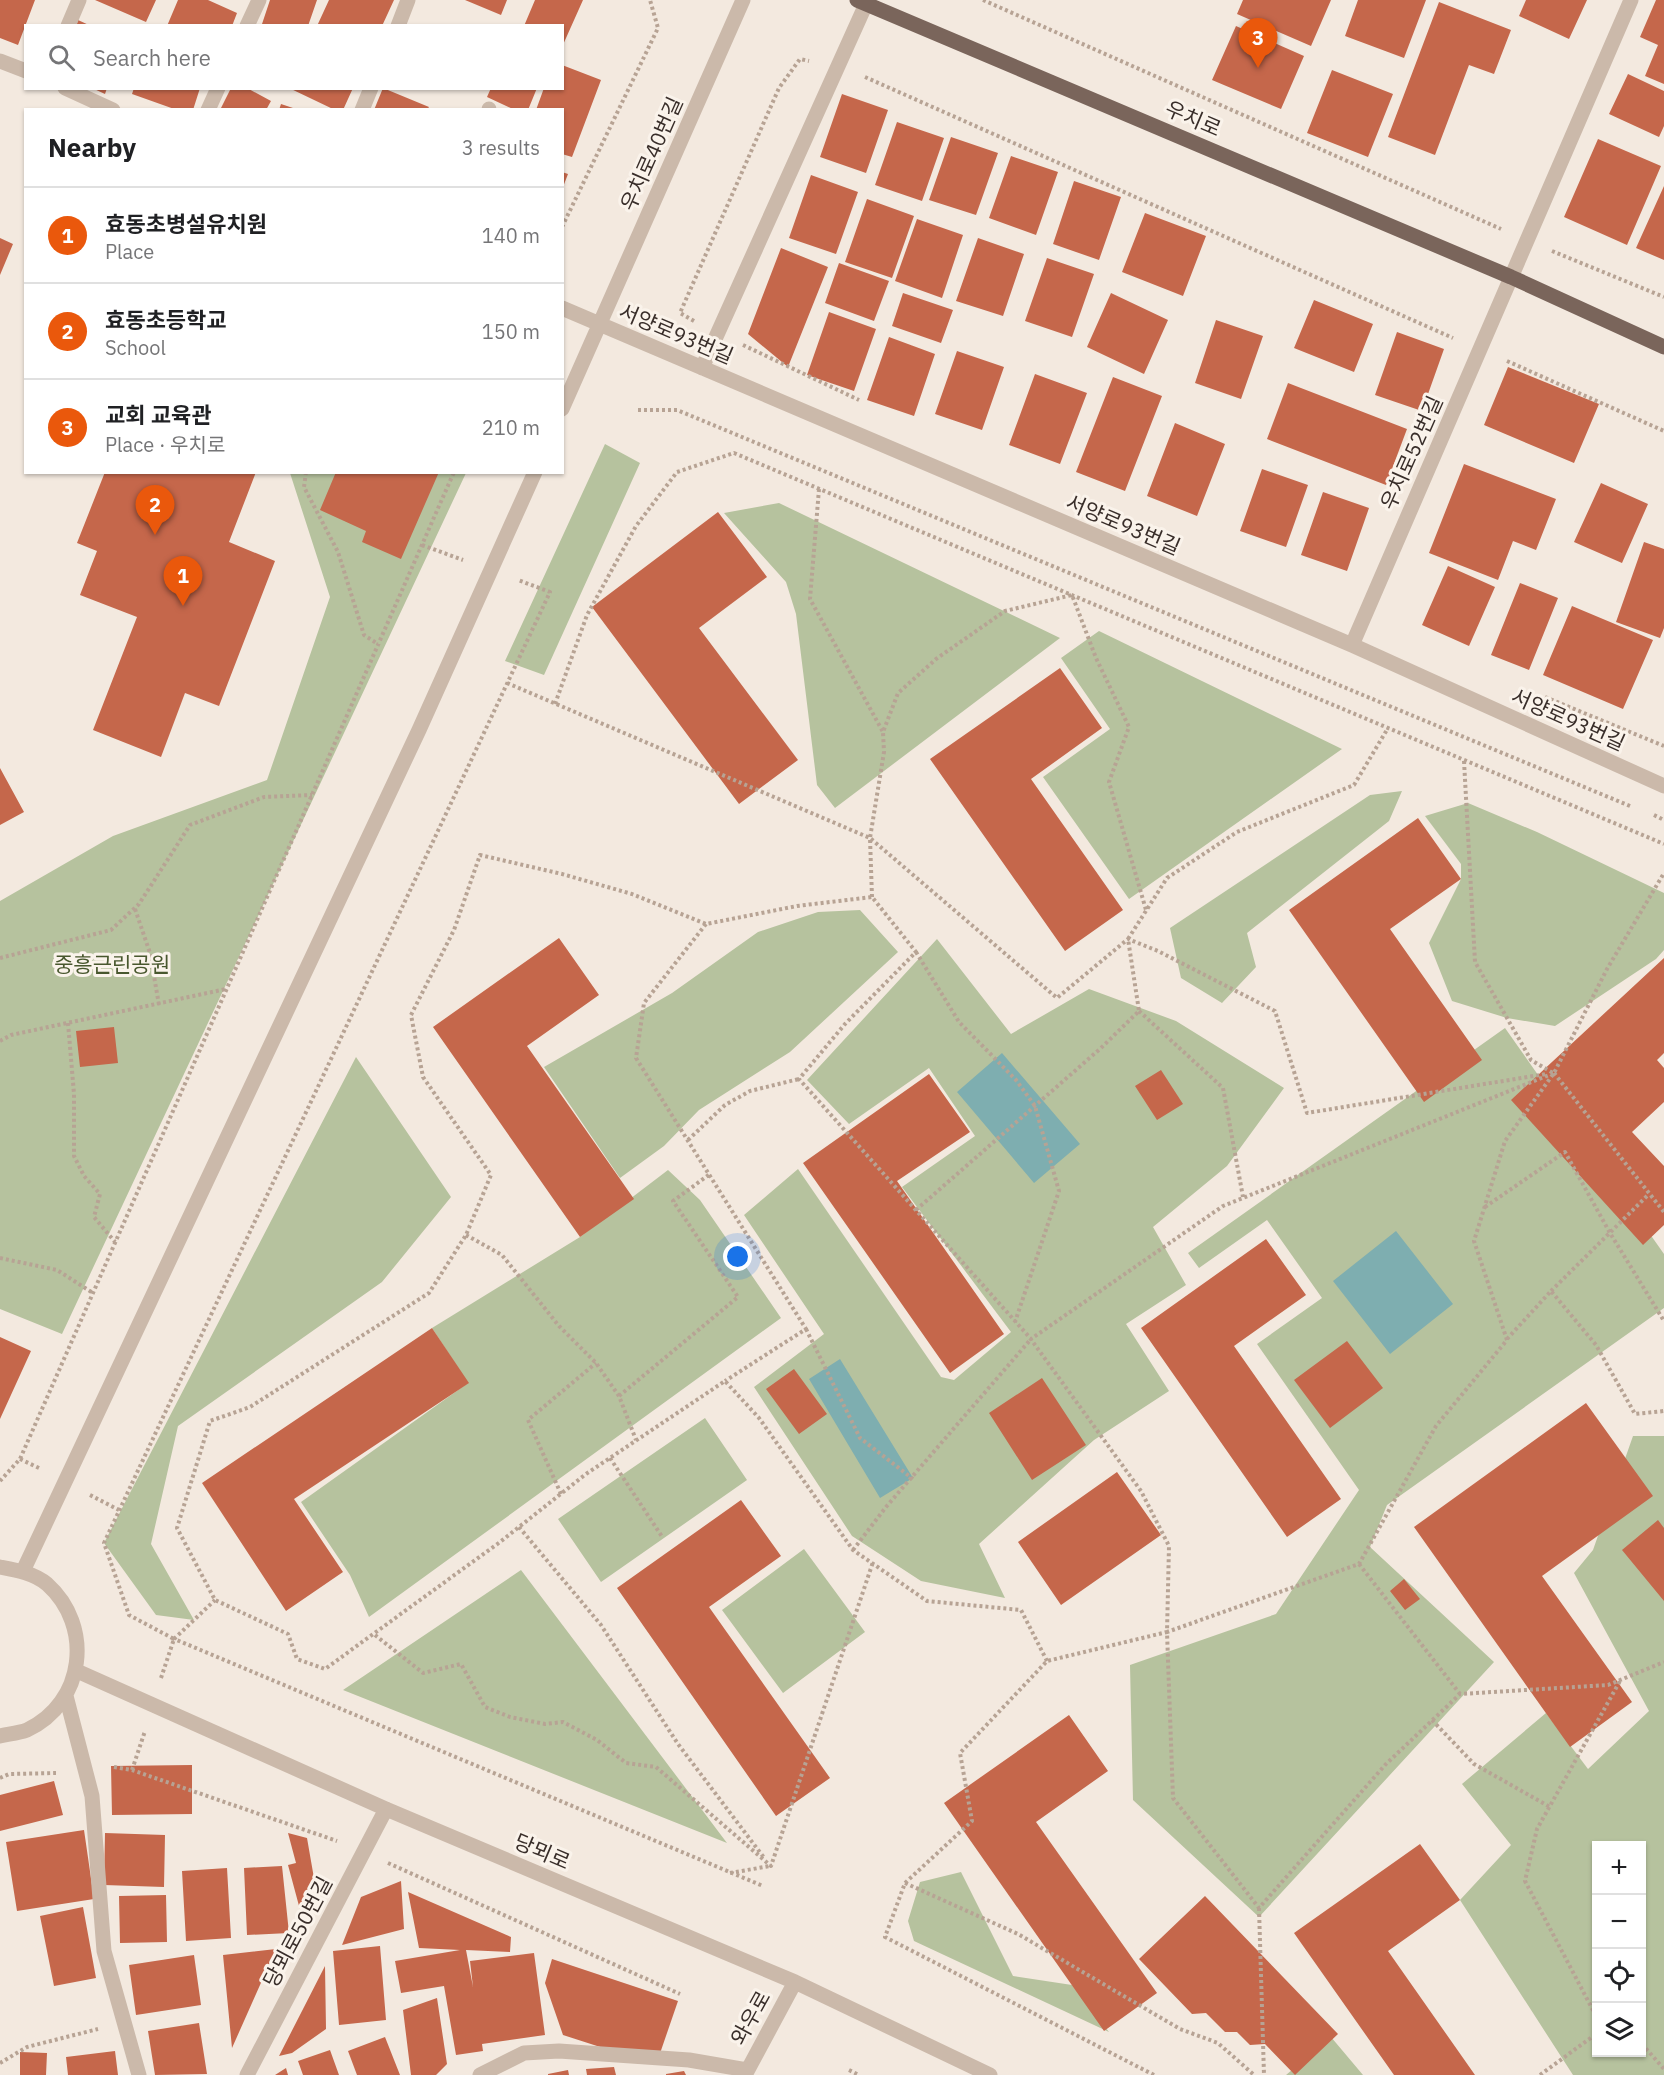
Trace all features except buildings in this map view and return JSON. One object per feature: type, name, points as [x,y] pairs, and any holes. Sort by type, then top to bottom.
[{"type":"main road","name":"우치로","points":[[862,2],[1511,277],[1664,346]]},
{"type":"street","points":[[69,24],[79,0]]},
{"type":"street","points":[[248,24],[258,0]]},
{"type":"street","points":[[399,24],[408,0]]},
{"type":"street","name":"우치로40번길","points":[[564,405],[743,0]]},
{"type":"street","points":[[1511,277],[1630,0]]},
{"type":"street","points":[[702,368],[838,65],[862,2]]},
{"type":"street","points":[[0,61],[24,70]]},
{"type":"street","points":[[69,90],[109,108]]},
{"type":"street","points":[[209,108],[217,90]]},
{"type":"street","points":[[363,108],[370,90]]},
{"type":"street","name":"우치로52번길","points":[[1352,645],[1511,277]]},
{"type":"street","name":"서양로93번길","points":[[564,309],[1352,645],[1664,786]]},
{"type":"street","points":[[23,1571],[493,570],[534,474]]},
{"type":"street","points":[[0,1567],[23,1571],[45,1583],[62,1600],[70,1615],[79,1647],[76,1671],[66,1696],[41,1721],[26,1730],[0,1736]]},
{"type":"street","name":"당뫼로","points":[[76,1671],[386,1809],[795,1982],[990,2075]]},
{"type":"street","points":[[66,1696],[92,1796],[104,1952],[139,2075]]},
{"type":"street","name":"당뫼로50번길","points":[[247,2075],[386,1809]]},
{"type":"street","name":"와우로","points":[[746,2072],[795,1982]]},
{"type":"street","points":[[480,2075],[524,2053],[559,2051],[689,2060],[746,2072]]},
{"type":"path","points":[[564,223],[658,28],[650,0]]},
{"type":"path","points":[[983,0],[1528,241],[1664,297]]},
{"type":"path","points":[[865,403],[718,334],[680,313],[779,88],[800,59],[838,65],[1664,431]]},
{"type":"path","points":[[638,410],[677,410],[1631,806]]},
{"type":"path","points":[[555,704],[587,615],[636,526],[677,472],[734,453],[1664,844]]},
{"type":"path","points":[[306,474],[304,487],[338,552],[364,635],[378,644]]},
{"type":"path","points":[[0,1481],[20,1459],[453,474]]},
{"type":"path","points":[[819,489],[810,599],[884,732]]},
{"type":"path","points":[[422,545],[550,592],[104,1543],[129,1615],[164,1634],[763,1886]]},
{"type":"path","points":[[1014,1320],[1059,1191],[1035,1106],[1016,1080],[959,1022],[916,952],[872,897],[870,838],[885,752],[884,732],[898,693],[936,659],[1005,611],[1072,595]]},
{"type":"path","points":[[1072,595],[1096,658],[1129,727],[1109,782],[1146,910]]},
{"type":"path","points":[[507,683],[870,838],[1057,998],[1128,939],[1167,878],[1238,832],[1354,785],[1388,728]]},
{"type":"path","points":[[1535,693],[1664,746]]},
{"type":"path","points":[[1464,760],[1475,962],[1531,1060],[1554,1073],[1664,1212]]},
{"type":"path","points":[[0,958],[111,930],[135,909],[190,825],[264,797],[312,795]]},
{"type":"path","points":[[1653,815],[1664,820]]},
{"type":"path","points":[[806,1329],[610,1458],[375,1635],[325,1669],[297,1659],[288,1634],[214,1600],[177,1528],[210,1421],[250,1407],[429,1293],[466,1235],[491,1175],[423,1077],[411,1015],[454,930],[480,855],[562,874],[632,894],[706,924],[796,906],[872,897]]},
{"type":"path","points":[[1507,1340],[1474,1240],[1505,1141],[1554,1073],[1607,969],[1664,873]]},
{"type":"path","points":[[135,909],[150,953],[159,1005]]},
{"type":"path","points":[[706,924],[644,1003],[636,1058],[806,1329],[860,1438],[913,1479]]},
{"type":"path","points":[[1128,939],[1158,951],[1275,1011],[1307,1113],[1554,1073]]},
{"type":"path","points":[[1128,939],[1138,1011],[1223,1088],[1243,1197]]},
{"type":"path","points":[[688,1140],[725,1106],[750,1091],[799,1079],[845,1024],[916,952]]},
{"type":"path","points":[[0,1041],[11,1035],[227,989]]},
{"type":"path","points":[[916,1210],[1035,1106],[1138,1011]]},
{"type":"path","points":[[68,1023],[74,1094],[75,1156],[84,1176],[100,1194],[94,1217],[115,1242]]},
{"type":"path","points":[[853,1550],[886,1507],[913,1479],[1031,1339],[1222,1206],[1554,1073]]},
{"type":"path","points":[[799,1079],[1031,1339],[1141,1491],[1169,1546],[1167,1632],[1173,1798],[1259,1908],[1264,2075]]},
{"type":"path","points":[[1484,1207],[1565,1152],[1610,1233],[1664,1321]]},
{"type":"path","points":[[619,1396],[738,1297],[673,1201],[710,1174]]},
{"type":"path","points":[[1154,2075],[885,1937],[905,1883],[972,1821],[960,1753],[1047,1661],[1167,1632],[1359,1564],[1436,1426],[1551,1291],[1649,1194]]},
{"type":"path","points":[[466,1235],[502,1255],[559,1326],[596,1364],[619,1396],[636,1440]]},
{"type":"path","points":[[0,1258],[57,1270],[93,1293]]},
{"type":"path","points":[[1551,1291],[1596,1346],[1635,1414],[1664,1411]]},
{"type":"path","points":[[561,1494],[528,1420],[596,1364]]},
{"type":"path","points":[[725,1381],[759,1418],[853,1550],[927,1600],[1021,1610],[1047,1661]]},
{"type":"path","points":[[610,1458],[663,1538]]},
{"type":"path","points":[[519,1527],[601,1625],[678,1744],[771,1866]]},
{"type":"path","points":[[771,1866],[873,1562]]},
{"type":"path","points":[[1359,1564],[1460,1694]]},
{"type":"path","points":[[132,1770],[174,1639],[214,1600]]},
{"type":"path","points":[[375,1635],[423,1673],[461,1664],[485,1707],[510,1717],[545,1724],[563,1722],[597,1740],[626,1763],[656,1767],[771,1866]]},
{"type":"path","points":[[1259,1908],[1386,1764],[1460,1694],[1608,1685],[1664,1662]]},
{"type":"path","points":[[1592,2008],[1525,1881],[1537,1829],[1620,1680]]},
{"type":"path","points":[[1432,1720],[1474,1764],[1550,1807]]},
{"type":"path","points":[[730,1873],[771,1866]]},
{"type":"path","points":[[905,1883],[1018,1934],[1180,2029],[1218,2043],[1254,2075]]},
{"type":"path","points":[[0,2063],[27,2047],[125,2023]]},
{"type":"path","points":[[1540,2075],[1592,2037]]},
{"type":"path","points":[[1646,2049],[1664,2069]]},
{"type":"path","points":[[849,2070],[859,2075]]},
{"type":"green space","points":[[605,444],[640,463],[544,675],[505,661]]},
{"type":"green space","name":"중흥근린공원","points":[[290,474],[466,474],[62,1334],[0,1309],[0,901],[113,836],[267,780],[330,597]]},
{"type":"green space","points":[[779,503],[1060,638],[835,808],[817,785],[796,614],[786,582],[724,513]]},
{"type":"green space","points":[[1099,631],[1342,749],[1129,899],[1043,777],[1110,729],[1061,658]]},
{"type":"green space","points":[[1402,791],[1389,821],[1247,933],[1256,967],[1222,1003],[1181,978],[1170,928],[1370,795]]},
{"type":"green space","points":[[1468,803],[1537,832],[1664,893],[1664,950],[1656,959],[1555,1026],[1507,1018],[1452,1001],[1429,943],[1461,879],[1461,864],[1425,816]]},
{"type":"green space","points":[[860,910],[898,952],[790,1052],[699,1110],[664,1146],[620,1178],[544,1067],[672,993],[758,932],[818,912]]},
{"type":"green space","points":[[937,939],[1011,1034],[1089,989],[1176,1021],[1284,1088],[1227,1166],[1153,1227],[1186,1285],[1126,1324],[1169,1391],[1094,1440],[979,1544],[1005,1598],[921,1581],[852,1536],[754,1387],[824,1334],[744,1215],[798,1169],[941,1377],[954,1380],[1011,1332],[902,1187],[975,1136],[929,1068],[849,1124],[807,1080]]},
{"type":"green space","points":[[1505,1028],[1664,1254],[1664,1308],[1387,1505],[1370,1547],[1494,1662],[1259,1917],[1133,1800],[1130,1665],[1276,1614],[1359,1490],[1257,1344],[1322,1298],[1267,1220],[1199,1268],[1188,1253]]},
{"type":"green space","points":[[356,1057],[451,1197],[382,1282],[178,1426],[151,1544],[194,1620],[156,1615],[104,1543]]},
{"type":"green space","points":[[668,1170],[700,1200],[781,1318],[369,1617],[350,1575],[301,1502],[468,1383],[432,1328],[580,1237]]},
{"type":"green space","points":[[705,1418],[747,1480],[601,1582],[558,1519]]},
{"type":"green space","points":[[1633,1436],[1664,1436],[1664,2075],[1573,2075],[1460,1900],[1511,1845],[1462,1784],[1546,1713],[1588,1769],[1649,1711],[1574,1573],[1593,1550]]},
{"type":"green space","points":[[804,1549],[865,1632],[783,1693],[722,1610]]},
{"type":"green space","points":[[521,1570],[727,1843],[343,1690]]},
{"type":"green space","points":[[961,1872],[1013,1976],[1072,1985],[1109,2032],[914,1941],[908,1921],[920,1882]]},
{"type":"green space","points":[[1331,2037],[1363,2075],[1286,2075]]},
{"type":"water","points":[[1002,1053],[1080,1144],[1034,1183],[957,1092]]},
{"type":"water","points":[[1396,1231],[1453,1304],[1390,1354],[1333,1281]]},
{"type":"water","points":[[840,1359],[913,1478],[880,1498],[809,1379]]},
{"type":"place","name":"교회 교육관","points":[[1258,68]]},
{"type":"place","name":"효동초등학교","points":[[155,535]]},
{"type":"place","name":"효동초병설유치원","points":[[183,606]]}]
